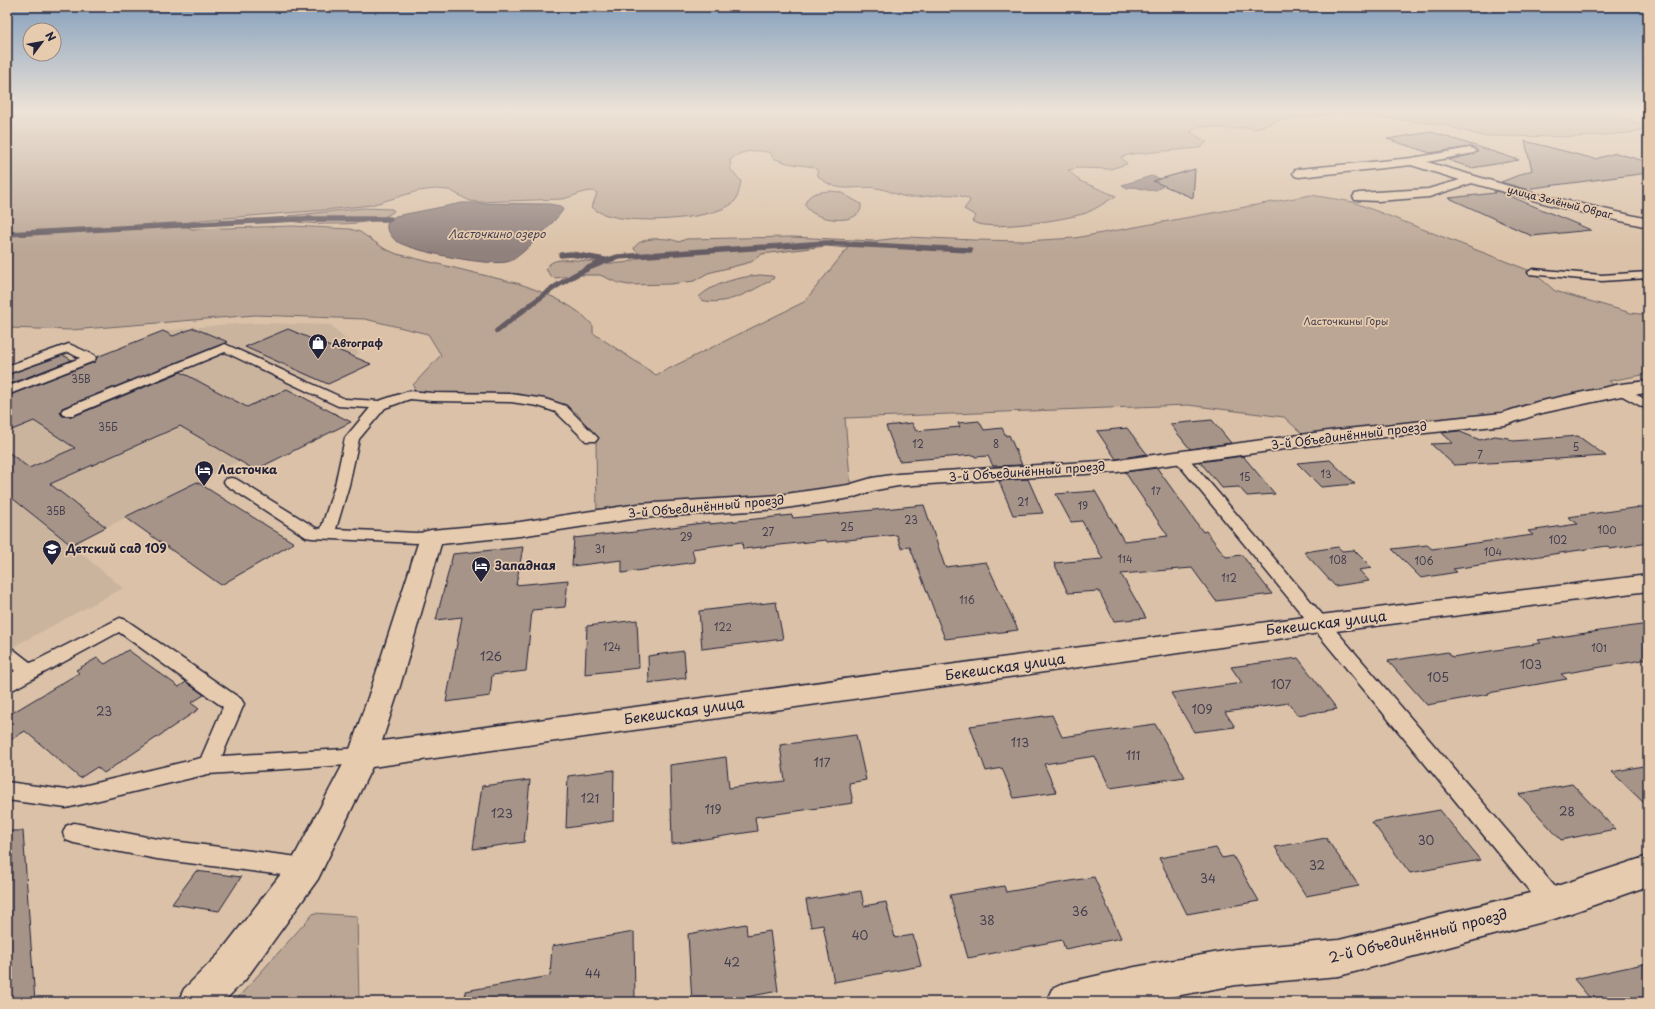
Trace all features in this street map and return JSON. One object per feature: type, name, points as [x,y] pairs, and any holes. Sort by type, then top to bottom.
[{"type":"street","name":"улица Зелёный Овраг","points":[[1299,173],[1412,161],[1435,157]]},
{"type":"street","name":"улица Зелёный Овраг","points":[[1412,161],[1471,180],[1547,200],[1648,223]]},
{"type":"street","points":[[1359,197],[1429,193],[1471,180]]},
{"type":"street","points":[[1621,390],[1648,387]]},
{"type":"street","name":"3-й Объединённый проезд","points":[[431,537],[513,530],[638,511],[779,502],[851,491],[872,484],[898,480],[1118,466],[1336,436],[1505,419],[1537,408],[1621,390]]},
{"type":"street","points":[[197,1002],[232,967],[306,868],[362,756],[386,686],[431,537]]},
{"type":"street","name":"Бекешская улица","points":[[362,756],[1320,624],[1648,583]]},
{"type":"street","name":"2-й Объединённый проезд","points":[[1065,1002],[1136,984],[1236,967],[1339,958],[1554,903],[1648,871]]},
{"type":"lane","points":[[1533,272],[1602,278],[1648,276]]},
{"type":"lane","points":[[7,370],[69,348],[90,358],[7,391]]},
{"type":"lane","points":[[68,412],[225,348],[343,403],[380,406],[409,395],[432,397],[511,398],[540,402],[561,409],[591,438]]},
{"type":"lane","points":[[1621,390],[1648,406]]},
{"type":"lane","points":[[327,534],[342,485],[352,438],[380,406]]},
{"type":"lane","points":[[1180,458],[1554,903]]},
{"type":"lane","points":[[231,482],[312,533],[416,538],[431,537]]},
{"type":"lane","points":[[7,684],[120,624],[234,704],[208,764]]},
{"type":"lane","points":[[7,654],[29,672]]},
{"type":"lane","points":[[7,791],[66,798],[208,764],[362,756]]},
{"type":"lane","points":[[74,833],[157,850],[306,868]]},
{"type":"shaded area","points":[[259,323],[331,325],[359,353],[354,357],[370,364],[328,384],[315,378],[290,391],[287,389],[192,432],[239,461],[71,545],[123,588],[7,650],[7,393],[163,331],[220,325]]},
{"type":"green space","name":"Ласточкины Горы","points":[[7,157],[734,157],[730,160],[731,170],[741,181],[738,196],[735,201],[722,209],[684,218],[639,220],[619,218],[603,214],[592,207],[597,193],[593,191],[562,199],[478,202],[470,201],[449,190],[435,189],[418,191],[371,205],[201,220],[190,222],[185,226],[192,229],[293,226],[350,229],[360,232],[385,249],[397,254],[520,284],[559,300],[586,318],[593,326],[593,333],[656,375],[804,302],[848,248],[826,246],[762,254],[751,262],[708,273],[694,281],[670,284],[629,285],[618,283],[600,275],[579,275],[555,278],[551,277],[546,269],[551,263],[561,260],[602,263],[629,262],[639,257],[638,253],[634,249],[637,245],[641,242],[654,239],[668,239],[679,242],[686,239],[792,237],[873,241],[907,237],[1025,241],[1075,238],[1311,195],[1353,202],[1533,272],[1555,291],[1631,313],[1648,315],[1648,374],[1609,381],[1621,390],[1505,419],[1309,440],[1284,417],[1188,405],[845,418],[851,491],[597,517],[596,440],[577,413],[550,401],[502,396],[417,396],[413,385],[441,355],[428,334],[365,319],[255,315],[71,330],[7,328]]},
{"type":"green space","name":"Ласточкины Горы","points":[[1121,157],[1127,164],[1110,169],[1079,168],[1068,170],[1080,181],[1116,196],[1086,213],[1027,224],[993,226],[972,221],[976,216],[964,209],[970,201],[962,196],[947,195],[908,197],[876,188],[839,187],[825,182],[818,176],[817,170],[813,167],[787,163],[773,158]]},
{"type":"green space","points":[[830,191],[840,192],[861,204],[860,212],[854,217],[836,219],[816,215],[809,210],[805,204],[809,197],[815,193]]},
{"type":"green space","points":[[363,208],[392,209],[394,211],[380,218],[358,223],[311,223],[284,219],[288,216]]},
{"type":"green space","points":[[760,275],[774,277],[773,279],[747,293],[729,300],[710,302],[701,300],[699,297],[719,284],[744,277]]},
{"type":"green space","points":[[314,913],[357,916],[359,1002],[234,1002]]},
{"type":"water","points":[[1151,176],[1162,179],[1165,184],[1155,190],[1132,187],[1127,188],[1122,185]]},
{"type":"water","name":"Ласточкино озеро","points":[[462,203],[550,204],[560,206],[563,210],[546,230],[522,253],[510,261],[501,263],[434,254],[396,241],[387,229],[387,224],[389,221],[396,216]]},
{"type":"building","points":[[1461,157],[1510,157],[1519,160],[1472,168],[1448,160]]},
{"type":"building","points":[[1529,157],[1588,157],[1595,159],[1602,157],[1631,157],[1648,162],[1648,173],[1525,189],[1501,182],[1532,170]]},
{"type":"building","points":[[1195,169],[1193,198],[1153,181]]},
{"type":"building","points":[[1494,191],[1500,192],[1591,230],[1532,236],[1449,198],[1495,193]]},
{"type":"building","points":[[194,328],[228,342],[62,408],[60,413],[63,416],[74,416],[181,372],[247,407],[287,389],[351,422],[255,470],[180,426],[50,484],[106,527],[71,545],[7,494],[7,451],[29,468],[75,448],[34,421],[7,432],[7,396],[95,362],[97,357],[163,331],[173,336]]},
{"type":"building","name":"Автограф","points":[[288,329],[371,364],[328,384],[245,347]]},
{"type":"building","points":[[63,355],[72,360],[7,385],[7,375]]},
{"type":"building","points":[[1212,420],[1231,443],[1190,449],[1170,424]]},
{"type":"building","points":[[979,421],[984,430],[1002,428],[1006,436],[1009,435],[1022,465],[993,466],[988,456],[975,457],[974,455],[899,461],[886,426],[912,423],[916,431],[960,427],[958,423]]},
{"type":"building","points":[[1127,428],[1147,454],[1116,459],[1097,431]]},
{"type":"building","points":[[1458,431],[1480,440],[1495,436],[1508,438],[1513,441],[1578,436],[1606,456],[1454,465],[1431,444],[1453,443],[1442,433]]},
{"type":"building","points":[[1243,456],[1275,494],[1247,496],[1239,487],[1222,488],[1200,462]]},
{"type":"building","points":[[1330,460],[1355,484],[1321,487],[1297,463]]},
{"type":"building","points":[[1157,468],[1203,532],[1206,531],[1226,557],[1242,555],[1272,594],[1216,601],[1192,568],[1121,574],[1146,618],[1114,621],[1099,591],[1068,593],[1054,563],[1103,559],[1082,521],[1071,522],[1056,494],[1095,491],[1124,541],[1168,536],[1125,472]]},
{"type":"building","points":[[1028,479],[1043,513],[1013,515],[999,481]]},
{"type":"building","points":[[197,482],[294,543],[221,585],[125,517]]},
{"type":"building","points":[[924,505],[945,567],[986,562],[1018,630],[945,639],[910,547],[901,548],[897,535],[827,542],[826,540],[743,549],[742,542],[692,549],[695,562],[622,573],[622,560],[572,566],[574,538],[627,533],[710,522],[710,524],[792,515],[793,518]]},
{"type":"building","points":[[1648,506],[1648,543],[1610,549],[1607,546],[1453,569],[1457,572],[1421,578],[1392,549],[1427,545],[1432,549],[1533,535],[1528,531],[1578,524],[1568,517]]},
{"type":"building","points":[[523,547],[516,585],[568,580],[565,607],[532,610],[526,671],[492,675],[490,696],[446,702],[462,617],[436,620],[453,554]]},
{"type":"building","points":[[1338,547],[1342,551],[1354,550],[1372,568],[1359,570],[1369,581],[1335,586],[1304,552]]},
{"type":"building","points":[[776,602],[783,639],[702,649],[699,611]]},
{"type":"building","points":[[637,620],[639,668],[585,674],[587,626]]},
{"type":"building","points":[[1648,624],[1648,659],[1561,674],[1567,679],[1427,705],[1388,661],[1448,652],[1452,657],[1541,643],[1538,640]]},
{"type":"building","points":[[128,650],[179,687],[186,682],[204,695],[191,703],[199,709],[104,773],[97,767],[80,778],[25,731],[7,742],[7,716],[79,673],[76,670],[97,658],[105,664]]},
{"type":"building","points":[[684,651],[686,678],[649,683],[648,656]]},
{"type":"building","points":[[1298,658],[1337,709],[1297,715],[1289,703],[1225,712],[1235,727],[1194,732],[1171,693],[1242,683],[1231,667]]},
{"type":"building","points":[[1052,715],[1062,737],[1155,724],[1185,777],[1110,788],[1095,756],[1044,764],[1056,792],[1014,798],[1002,768],[986,771],[970,726]]},
{"type":"building","points":[[856,735],[866,780],[849,783],[853,803],[755,817],[757,831],[672,844],[670,765],[726,757],[729,788],[785,781],[780,745]]},
{"type":"building","points":[[1648,765],[1648,807],[1612,772]]},
{"type":"building","points":[[614,770],[613,821],[566,828],[568,776]]},
{"type":"building","points":[[530,780],[524,842],[473,849],[482,786]]},
{"type":"building","points":[[1572,784],[1615,829],[1561,840],[1519,794]]},
{"type":"building","points":[[1440,810],[1480,860],[1410,873],[1372,822]]},
{"type":"building","points":[[7,831],[23,831],[35,1002],[7,1002]]},
{"type":"building","points":[[1326,838],[1359,886],[1306,896],[1275,847]]},
{"type":"building","points":[[1216,848],[1222,858],[1233,856],[1259,901],[1187,914],[1159,858]]},
{"type":"building","points":[[196,871],[241,877],[219,911],[172,904]]},
{"type":"building","points":[[1094,877],[1121,938],[1065,949],[1062,940],[968,958],[950,895],[1004,886],[1006,892]]},
{"type":"building","points":[[861,891],[864,906],[886,902],[895,938],[913,935],[921,966],[834,982],[823,925],[811,927],[806,900]]},
{"type":"building","points":[[746,924],[747,935],[770,931],[778,991],[721,1002],[692,1002],[688,934]]},
{"type":"building","points":[[634,932],[635,1002],[466,1002],[465,991],[550,976],[552,946]]},
{"type":"building","points":[[1648,963],[1648,1002],[1593,1002],[1574,979]]},
{"type":"waterway","points":[[7,234],[297,219],[390,219]]},
{"type":"waterway","points":[[497,331],[569,278],[618,257],[826,243],[970,250]]},
{"type":"waterway","points":[[561,255],[571,254],[605,260]]},
{"type":"place","name":"Автограф","points":[[318,360]]},
{"type":"place","name":"Ласточка","points":[[204,487]]},
{"type":"place","name":"Детский сад 109","points":[[52,566]]},
{"type":"place","name":"Западная","points":[[481,583]]}]
